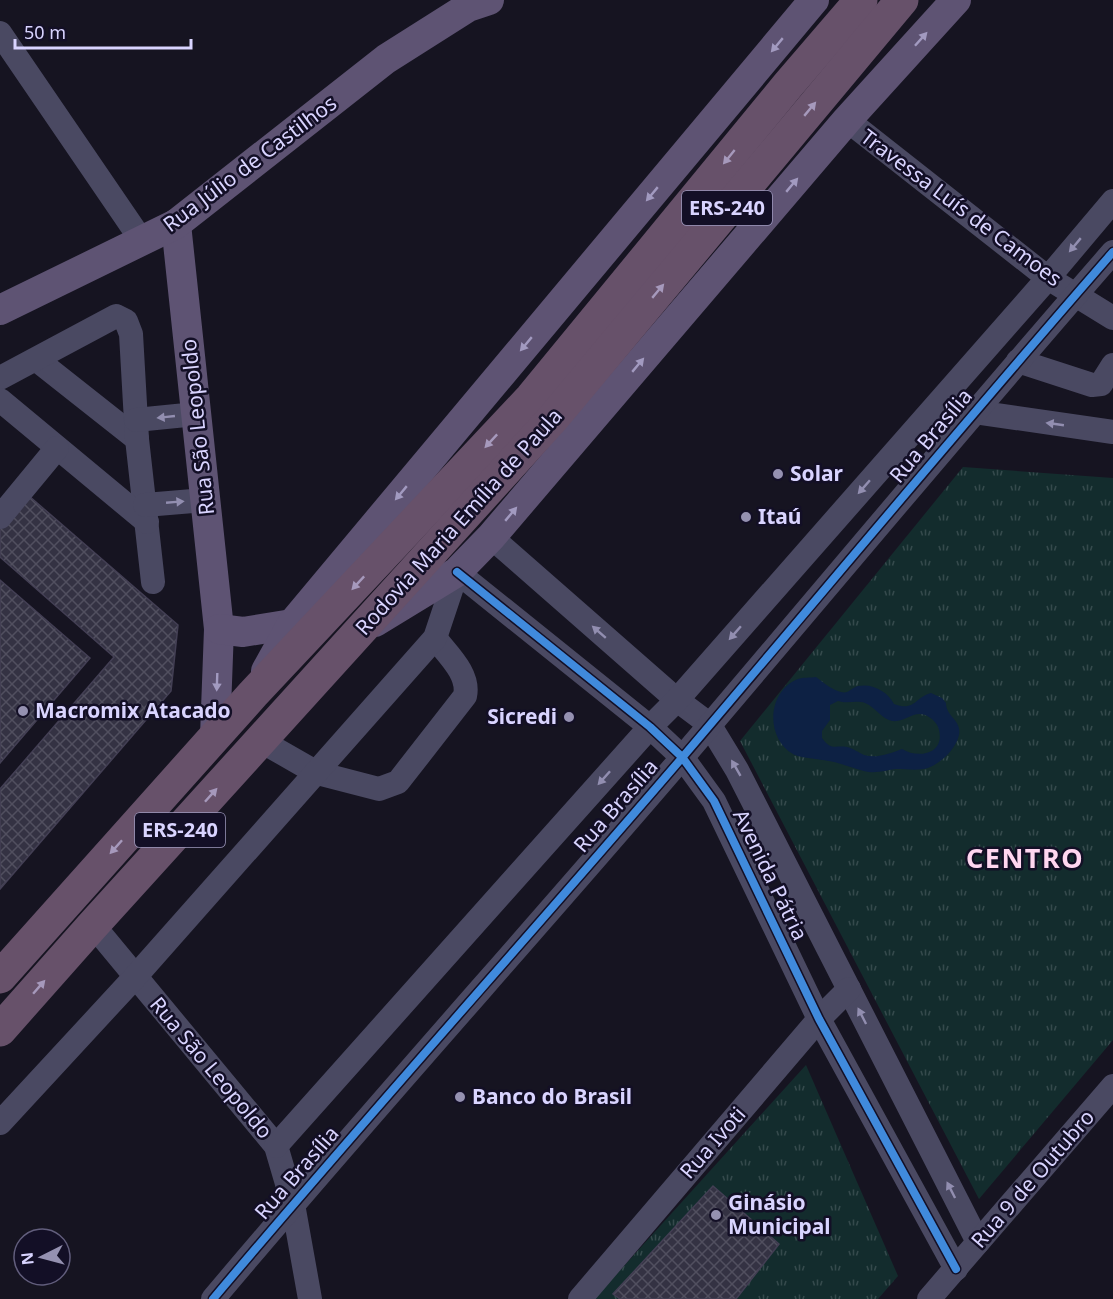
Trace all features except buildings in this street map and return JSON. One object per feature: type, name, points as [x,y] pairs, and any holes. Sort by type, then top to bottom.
[{"type":"highway","name":"Rodovia Maria Emília de Paula","points":[[0,1030],[93,924],[361,630],[543,407],[788,85],[861,0]]},
{"type":"highway","name":"Rodovia Maria Emília de Paula","points":[[0,977],[253,694],[543,407],[902,0]]},
{"type":"main road","points":[[253,694],[292,624],[814,0]]},
{"type":"main road","points":[[361,630],[457,572],[491,537],[847,120],[956,0]]},
{"type":"main road","name":"Rua Júlio de Castilhos","points":[[0,310],[176,224],[386,59],[472,2]]},
{"type":"main road","name":"Rua São Leopoldo","points":[[176,224],[219,629],[215,736]]},
{"type":"main road","points":[[219,629],[243,632],[292,624]]},
{"type":"street","points":[[0,33],[141,241]]},
{"type":"street","name":"Travessa Luís de Camoes","points":[[847,120],[1048,278],[1113,318]]},
{"type":"street","name":"Rua Brasília","points":[[276,1146],[650,727],[677,700],[1113,201]]},
{"type":"street","name":"Rua Brasília","points":[[213,1299],[292,1204],[682,757],[1113,252]]},
{"type":"street","points":[[0,378],[38,360],[116,316],[126,321],[131,334],[137,429],[153,582]]},
{"type":"street","points":[[38,360],[137,429],[196,414]]},
{"type":"street","points":[[1018,361],[1092,385],[1101,384],[1113,365]]},
{"type":"street","points":[[0,400],[57,448],[146,514],[205,500]]},
{"type":"street","points":[[936,404],[974,413],[1113,432]]},
{"type":"street","points":[[0,517],[57,448]]},
{"type":"street","name":"Avenida Pátria","points":[[491,537],[677,700],[709,724],[737,770],[978,1242]]},
{"type":"street","points":[[0,1123],[135,977],[435,638],[457,572]]},
{"type":"street","name":"Avenida Pátria","points":[[457,572],[650,727],[682,757],[714,801],[819,1020],[956,1269]]},
{"type":"street","points":[[261,741],[317,773],[379,789],[398,782],[465,696],[467,687],[464,678],[435,638]]},
{"type":"street","name":"Rua São Leopoldo","points":[[93,924],[276,1146],[292,1204],[310,1299]]},
{"type":"street","name":"Rua Ivoti","points":[[580,1299],[819,1020],[849,989]]},
{"type":"street","name":"Rua 9 de Outubro","points":[[928,1299],[1113,1086]]},
{"type":"green space","points":[[963,467],[1113,478],[1113,1040],[979,1199],[740,741]]},
{"type":"green space","points":[[806,1065],[898,1276],[878,1299],[594,1299]]},
{"type":"water","points":[[816,677],[841,692],[848,692],[864,685],[874,687],[884,692],[894,704],[901,706],[911,705],[931,693],[942,698],[946,703],[948,712],[958,726],[957,740],[943,759],[933,766],[921,769],[869,772],[793,754],[784,747],[774,726],[775,704],[788,685],[800,678]],"holes":[[[841,702],[865,703],[892,721],[903,720],[916,714],[926,715],[938,727],[940,738],[938,744],[934,749],[922,754],[902,749],[874,756],[864,755],[847,747],[831,746],[822,738],[822,731],[830,720],[830,705]]]},
{"type":"cycle path","points":[[213,1299],[681,759],[1113,252]]},
{"type":"cycle path","points":[[457,572],[650,727],[682,757],[714,801],[819,1019],[956,1269]]},
{"type":"place","name":"Solar","points":[[778,474]]},
{"type":"place","name":"Itaú","points":[[746,517]]},
{"type":"place","name":"Macromix Atacado","points":[[23,711]]},
{"type":"place","name":"Sicredi","points":[[569,717]]},
{"type":"place","name":"Banco do Brasil","points":[[460,1097]]},
{"type":"place","name":"Ginásio Municipal","points":[[716,1215]]},
{"type":"district","name":"CENTRO","points":[[1025,859]]}]
